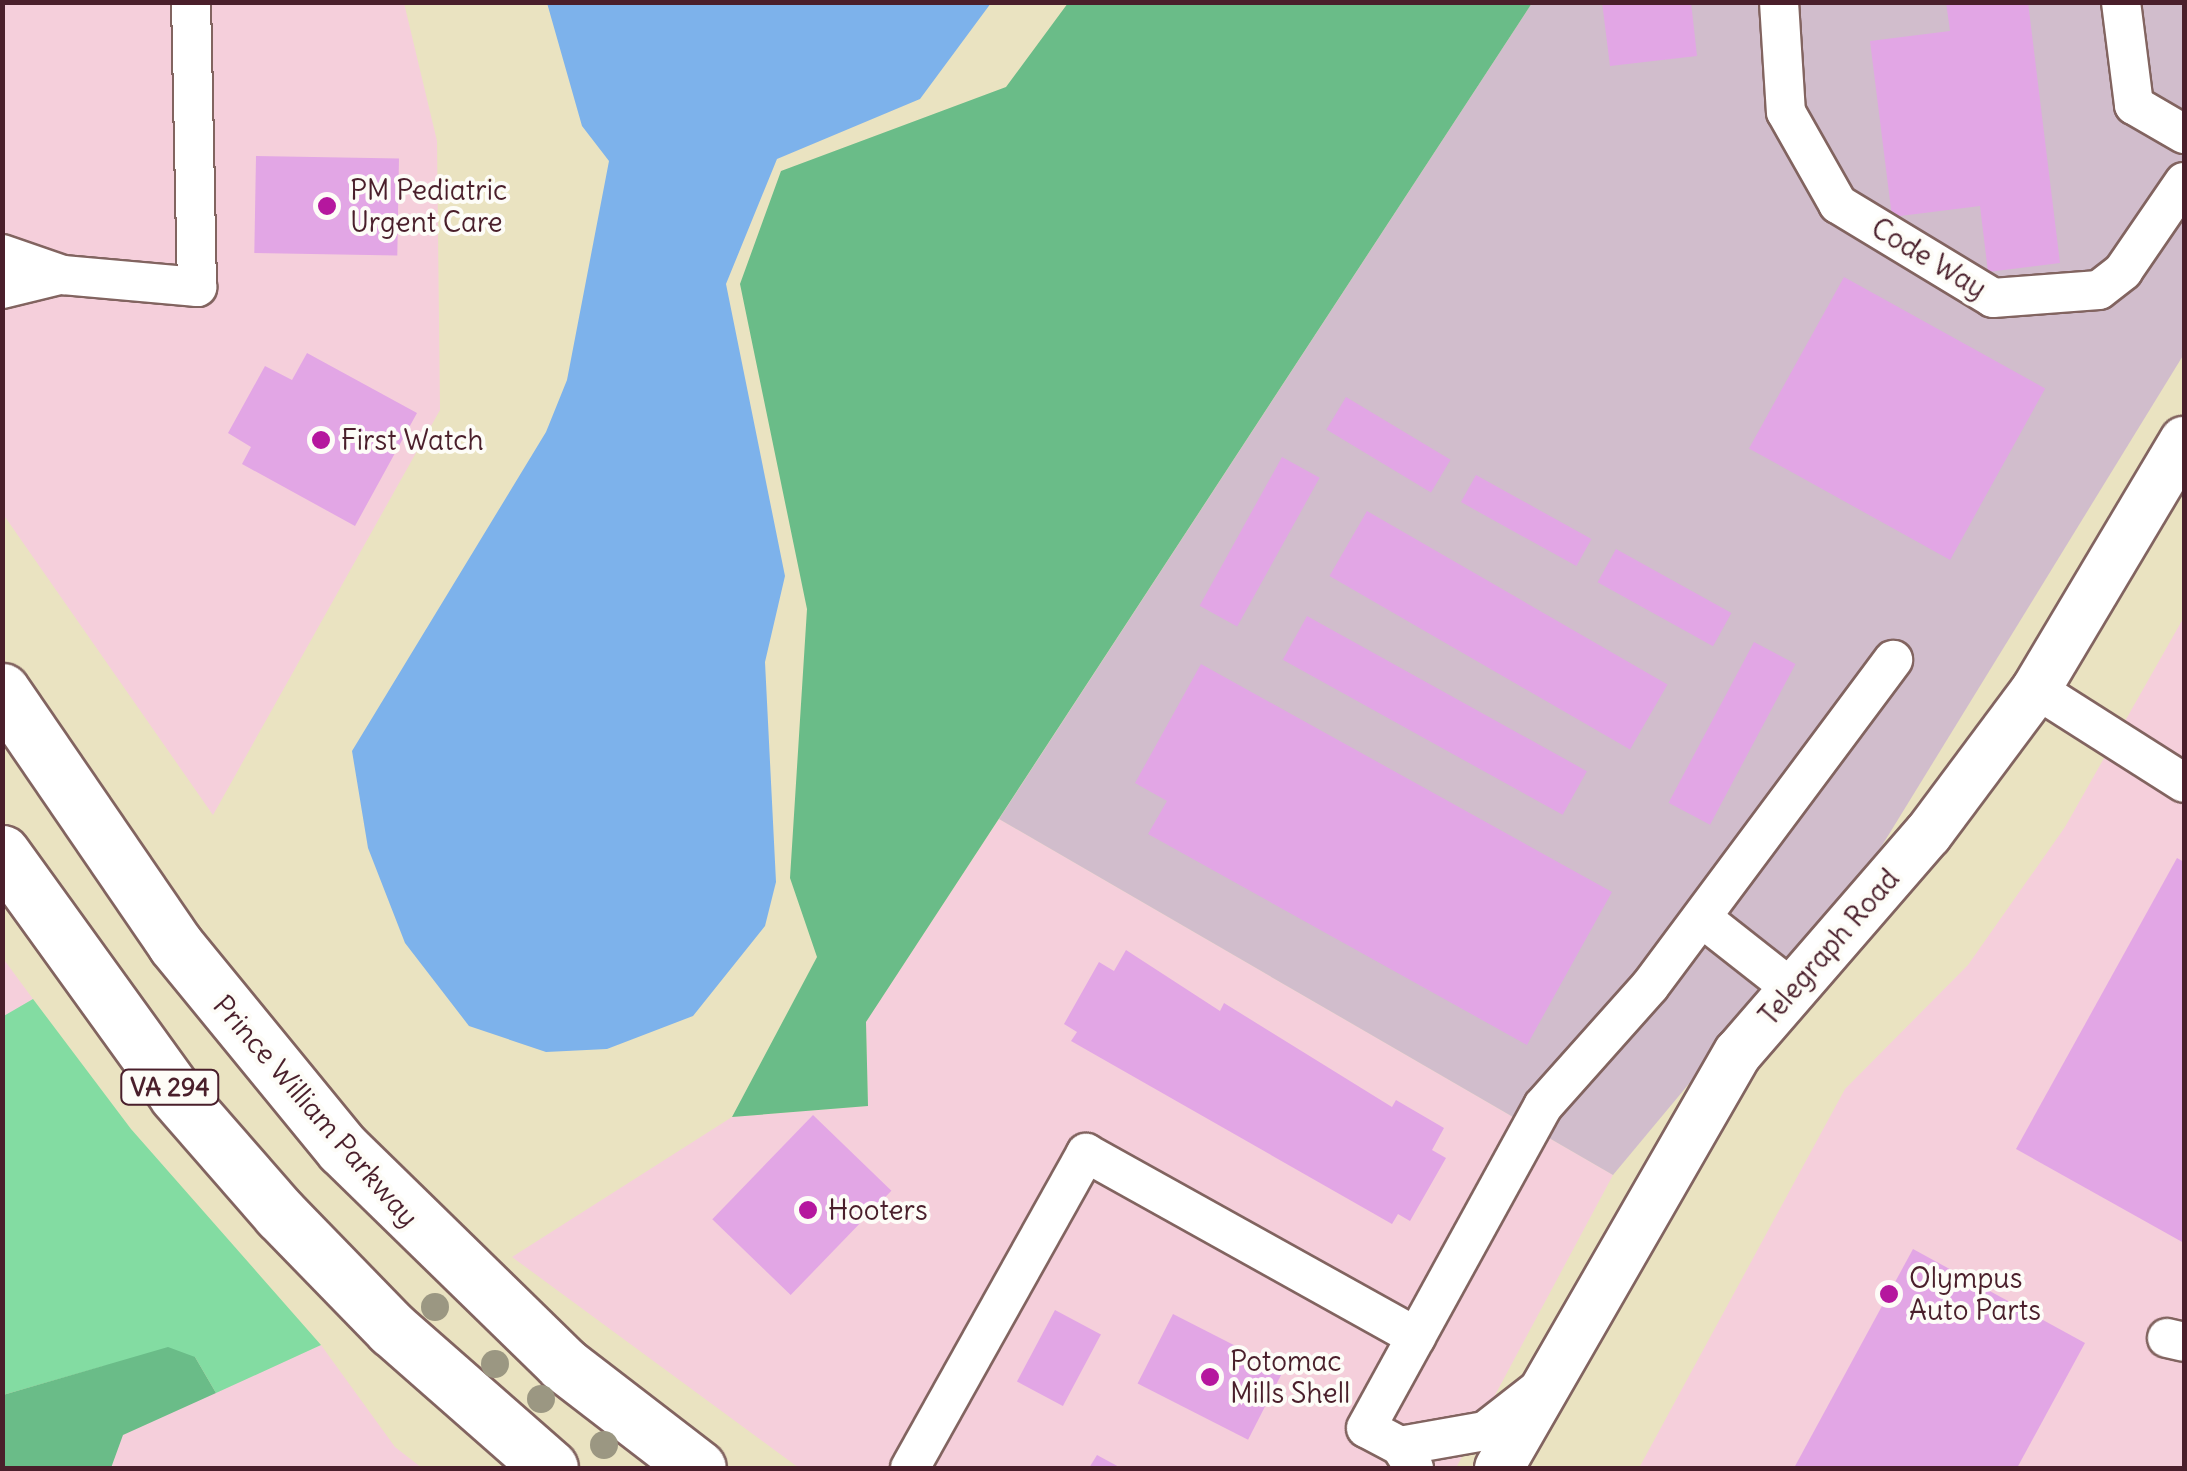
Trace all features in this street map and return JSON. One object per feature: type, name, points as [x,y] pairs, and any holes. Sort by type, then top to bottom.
[{"type":"highway","name":"Prince William Parkway","points":[[2,691],[174,944],[342,1149],[563,1364],[698,1468]]},
{"type":"highway","name":"VA 294","points":[[2,852],[153,1065],[255,1186],[392,1329],[550,1468]]},
{"type":"main road","name":"Telegraph Road","points":[[1499,1468],[1712,1091],[1791,988],[1928,834],[2036,689],[2184,442]]},
{"type":"street","points":[[2,254],[63,274],[198,286],[192,2]]},
{"type":"street","name":"Code Way","points":[[1778,2],[1786,112],[1838,204],[1993,298],[2098,290],[2122,271],[2184,182]]},
{"type":"street","points":[[2120,2],[2134,104],[2184,134]]},
{"type":"street","points":[[2,288],[63,274]]},
{"type":"street","points":[[1549,1379],[1485,1430],[1407,1457],[1366,1428],[1543,1106],[1702,918],[1894,660]]},
{"type":"street","points":[[2036,689],[2179,767]]},
{"type":"street","points":[[1702,918],[1791,988]]},
{"type":"street","points":[[910,1468],[1086,1153],[1416,1337]]},
{"type":"shaded area","points":[[2,3],[404,3],[437,141],[440,410],[213,815],[3,514]]},
{"type":"shaded area","points":[[1532,3],[2184,3],[2184,354],[1867,870],[1613,1175],[999,819]]},
{"type":"shaded area","points":[[2184,617],[2184,1468],[1639,1468],[1845,1089],[1968,965],[2065,827]]},
{"type":"shaded area","points":[[999,819],[1613,1175],[1456,1468],[799,1468],[512,1257],[732,1117],[868,1106],[866,1022]]},
{"type":"shaded area","points":[[2,957],[33,999],[3,1017],[2,1017]]},
{"type":"shaded area","points":[[321,1345],[395,1447],[422,1468],[111,1468],[122,1435]]},
{"type":"green space","points":[[1068,3],[1532,3],[866,1022],[868,1106],[732,1117],[817,957],[790,878],[807,609],[740,284],[781,171],[1006,87]]},
{"type":"green space","points":[[33,999],[131,1129],[321,1345],[216,1393],[195,1357],[104,1366],[3,1395],[2,1017]]},
{"type":"green space","points":[[168,1347],[195,1357],[216,1393],[123,1435],[111,1468],[3,1468],[3,1395]]},
{"type":"water","points":[[547,3],[991,3],[920,99],[777,159],[726,284],[785,576],[765,662],[776,882],[765,926],[693,1016],[607,1049],[546,1052],[469,1026],[405,943],[368,848],[352,751],[546,432],[567,380],[609,161],[582,126]]},
{"type":"building","points":[[1602,2],[1691,2],[1697,56],[1610,66]]},
{"type":"building","points":[[1946,2],[2028,2],[2060,263],[1988,272],[1980,206],[1892,217],[1870,41],[1950,31]]},
{"type":"building","name":"PM Pediatric Urgent Care","points":[[256,156],[399,158],[397,255],[254,253]]},
{"type":"building","points":[[1844,277],[2045,389],[1950,560],[1749,448]]},
{"type":"building","name":"First Watch","points":[[307,353],[417,413],[355,526],[242,464],[251,447],[228,433],[265,366],[292,380]]},
{"type":"building","points":[[1346,397],[1451,460],[1431,492],[1326,430]]},
{"type":"building","points":[[1282,457],[1320,478],[1237,627],[1200,606]]},
{"type":"building","points":[[1476,475],[1591,539],[1576,566],[1461,502]]},
{"type":"building","points":[[1367,511],[1668,684],[1630,749],[1330,576]]},
{"type":"building","points":[[1616,549],[1731,613],[1713,646],[1598,582]]},
{"type":"building","points":[[1307,616],[1587,771],[1563,815],[1283,660]]},
{"type":"building","points":[[1754,642],[1795,664],[1710,825],[1669,803]]},
{"type":"building","points":[[1201,664],[1612,892],[1527,1045],[1148,834],[1167,801],[1135,783]]},
{"type":"building","points":[[2177,858],[2184,862],[2184,1243],[2016,1149]]},
{"type":"building","points":[[1126,950],[1220,1011],[1224,1003],[1392,1107],[1396,1100],[1444,1128],[1432,1150],[1446,1158],[1410,1221],[1398,1214],[1392,1224],[1071,1041],[1077,1032],[1064,1024],[1099,962],[1114,971]]},
{"type":"building","name":"Hooters","points":[[813,1115],[891,1191],[791,1295],[712,1219]]},
{"type":"building","points":[[1913,1249],[2085,1343],[2017,1468],[1794,1468]]},
{"type":"building","points":[[1055,1310],[1101,1334],[1063,1406],[1017,1382]]},
{"type":"building","name":"Potomac Mills Shell","points":[[1173,1314],[1283,1370],[1248,1440],[1138,1383]]},
{"type":"building","points":[[1097,1455],[1121,1468],[1089,1468]]},
{"type":"place","name":"PM Pediatric Urgent Care","points":[[327,206]]},
{"type":"place","name":"First Watch","points":[[321,440]]},
{"type":"place","name":"Hooters","points":[[808,1210]]},
{"type":"place","name":"Olympus Auto Parts","points":[[1889,1294]]},
{"type":"place","name":"Potomac Mills Shell","points":[[1210,1377]]}]
